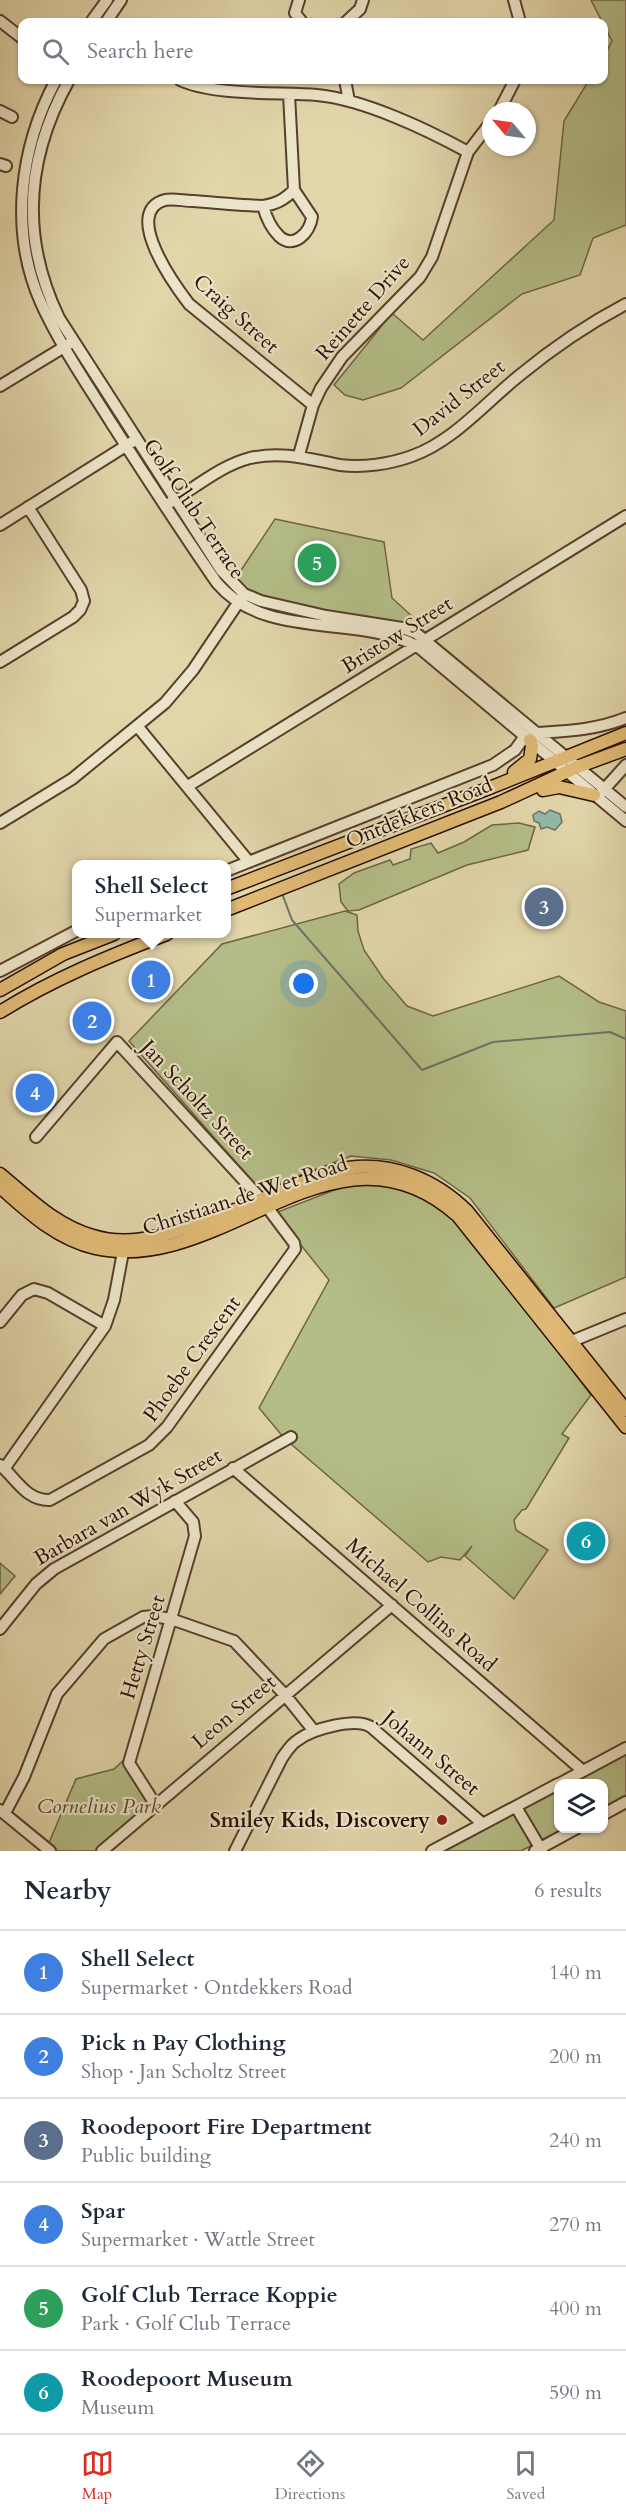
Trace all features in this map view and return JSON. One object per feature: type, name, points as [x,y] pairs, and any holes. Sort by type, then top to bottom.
[{"type":"main road","name":"Ontdekkers Road","points":[[231,887],[488,789],[626,733]]},
{"type":"main road","points":[[488,789],[528,762],[532,756],[530,736]]},
{"type":"main road","name":"Ontdekkers Road","points":[[231,908],[501,802],[626,749]]},
{"type":"main road","points":[[501,802],[559,787],[599,794]]},
{"type":"main road","points":[[0,985],[102,938]]},
{"type":"main road","points":[[0,1012],[78,970],[155,938]]},
{"type":"main road","points":[[0,990],[23,975]]},
{"type":"main road","name":"Christiaan de Wet Road","points":[[0,1187],[35,1219],[64,1237],[95,1248],[123,1252],[170,1246],[346,1168],[379,1168],[402,1172],[421,1179],[439,1187],[467,1211],[566,1343],[622,1407],[626,1427]]},
{"type":"main road","name":"Christiaan de Wet Road","points":[[0,1174],[62,1224],[96,1237],[118,1240],[155,1238],[264,1203]]},
{"type":"street","points":[[95,18],[107,0]]},
{"type":"street","points":[[109,18],[121,0]]},
{"type":"street","points":[[298,0],[295,14],[298,18]]},
{"type":"street","points":[[350,18],[360,9],[363,0]]},
{"type":"street","points":[[514,0],[519,18]]},
{"type":"street","points":[[0,21],[18,35]]},
{"type":"street","name":"Golf Club Terrace","points":[[54,84],[36,122],[28,151],[22,191],[27,257],[40,301],[63,347],[127,446],[241,598],[402,628],[572,770],[626,821]]},
{"type":"street","name":"Golf Club Terrace","points":[[67,84],[44,130],[36,164],[32,206],[36,248],[44,281],[59,318],[137,439],[171,502]]},
{"type":"street","points":[[193,84],[203,87],[320,95],[349,101],[431,132],[468,153]]},
{"type":"street","points":[[346,84],[349,101]]},
{"type":"street","points":[[504,102],[513,84]]},
{"type":"street","points":[[263,206],[267,218],[281,238],[286,240],[300,238],[308,231],[312,218],[294,190],[289,94]]},
{"type":"street","points":[[0,111],[12,117]]},
{"type":"street","name":"Reinette Drive","points":[[299,455],[313,405],[342,357],[420,277],[432,257],[468,153],[482,134]]},
{"type":"street","name":"Craig Street","points":[[294,190],[282,201],[263,206],[167,200],[153,209],[150,217],[150,233],[164,268],[189,304],[313,405]]},
{"type":"street","name":"David Street","points":[[171,502],[221,471],[248,459],[272,455],[299,455],[340,465],[358,466],[379,464],[412,456],[434,446],[449,435],[520,375],[576,332],[626,304]]},
{"type":"street","points":[[0,386],[74,341]]},
{"type":"street","points":[[0,525],[137,439]]},
{"type":"street","points":[[0,662],[73,617],[80,610],[84,601],[81,591],[28,507]]},
{"type":"street","name":"Bristow Street","points":[[188,786],[626,516]]},
{"type":"street","points":[[0,823],[72,778],[138,726],[180,688],[241,598]]},
{"type":"street","points":[[530,736],[588,730],[604,727],[626,718]]},
{"type":"street","points":[[138,726],[249,862]]},
{"type":"street","name":"Ontdekkers Road","points":[[231,869],[493,765],[530,736]]},
{"type":"street","points":[[599,794],[626,765]]},
{"type":"street","name":"Golf Club Terrace","points":[[599,794],[626,807]]},
{"type":"street","points":[[0,971],[72,933]]},
{"type":"street","name":"Jan Scholtz Street","points":[[36,1137],[117,1042],[264,1203],[293,1242]]},
{"type":"street","name":"Phoebe Crescent","points":[[123,1252],[112,1306],[105,1326],[2,1467],[28,1494],[41,1500],[50,1500],[156,1439],[168,1427],[294,1251],[293,1242]]},
{"type":"street","points":[[0,1322],[16,1302],[34,1289],[48,1293],[105,1326]]},
{"type":"street","points":[[566,1343],[626,1319]]},
{"type":"street","name":"Barbara van Wyk Street","points":[[0,1629],[31,1589],[47,1574],[291,1437]]},
{"type":"street","name":"Michael Collins Road","points":[[233,1468],[583,1771]]},
{"type":"street","name":"Hetty Street","points":[[155,1804],[129,1763],[196,1532],[193,1522],[175,1501]]},
{"type":"street","name":"Leon Street","points":[[102,1851],[392,1605]]},
{"type":"street","points":[[50,1851],[2,1811],[24,1777],[52,1702],[90,1653],[113,1632],[138,1618],[153,1616],[171,1619],[234,1641],[285,1695],[314,1731],[298,1739],[287,1751],[235,1851]]},
{"type":"street","name":"Johann Street","points":[[314,1731],[359,1722],[368,1725],[483,1824]]},
{"type":"street","points":[[568,1779],[626,1748]]},
{"type":"street","points":[[432,1851],[554,1787]]},
{"type":"street","points":[[608,1811],[626,1802]]},
{"type":"street","points":[[516,1807],[539,1850],[568,1833]]},
{"type":"green space","points":[[591,0],[626,0],[626,225],[593,238],[580,275],[522,294],[401,388],[363,400],[345,395],[334,385],[392,313],[423,340],[554,220],[564,121],[587,84],[608,84],[608,48],[612,41],[608,33],[608,18],[600,18]]},
{"type":"green space","points":[[275,519],[384,542],[392,598],[414,618],[416,633],[287,608],[232,584]]},
{"type":"green space","points":[[519,823],[535,827],[528,850],[467,865],[359,910],[348,911],[341,902],[339,884],[354,873],[390,860],[393,865],[410,859],[411,849],[431,843],[438,853],[464,842],[492,825]]},
{"type":"green space","points":[[345,911],[357,915],[358,931],[364,950],[383,978],[407,1006],[433,1016],[559,976],[599,1002],[626,1011],[626,1277],[554,1308],[470,1198],[434,1173],[391,1160],[351,1156],[266,1188],[257,1186],[129,1041],[222,944]]},
{"type":"green space","points":[[377,1181],[432,1199],[469,1231],[591,1395],[562,1434],[569,1438],[526,1509],[522,1510],[514,1520],[516,1530],[548,1550],[514,1599],[465,1556],[472,1546],[460,1560],[441,1557],[428,1562],[284,1438],[259,1408],[329,1280],[275,1213],[350,1184]]},
{"type":"green space","points":[[0,1563],[15,1576],[0,1594]]},
{"type":"green space","points":[[626,1754],[626,1795],[608,1805],[608,1779],[580,1779]]},
{"type":"green space","name":"Cornelius Park","points":[[125,1759],[151,1801],[97,1851],[56,1851],[48,1845],[76,1779],[114,1769]]},
{"type":"green space","points":[[554,1792],[555,1833],[521,1851],[443,1851]]},
{"type":"shaded area","points":[[550,810],[560,814],[562,822],[555,830],[547,827],[541,829],[539,823],[534,821],[533,815],[539,811],[545,814]]},
{"type":"waterway","points":[[283,896],[292,920],[422,1070],[493,1042],[610,1032],[626,1039]]},
{"type":"place","name":"Golf Club Terrace Koppie","points":[[317,563]]},
{"type":"place","name":"Roodepoort Fire Department","points":[[544,907]]},
{"type":"place","name":"Shell Select","points":[[151,980]]},
{"type":"place","name":"Pick n Pay Clothing","points":[[92,1021]]},
{"type":"place","name":"Spar","points":[[35,1093]]},
{"type":"place","name":"Roodepoort Museum","points":[[586,1541]]},
{"type":"place","name":"Smiley Kids, Discovery","points":[[442,1820]]}]
